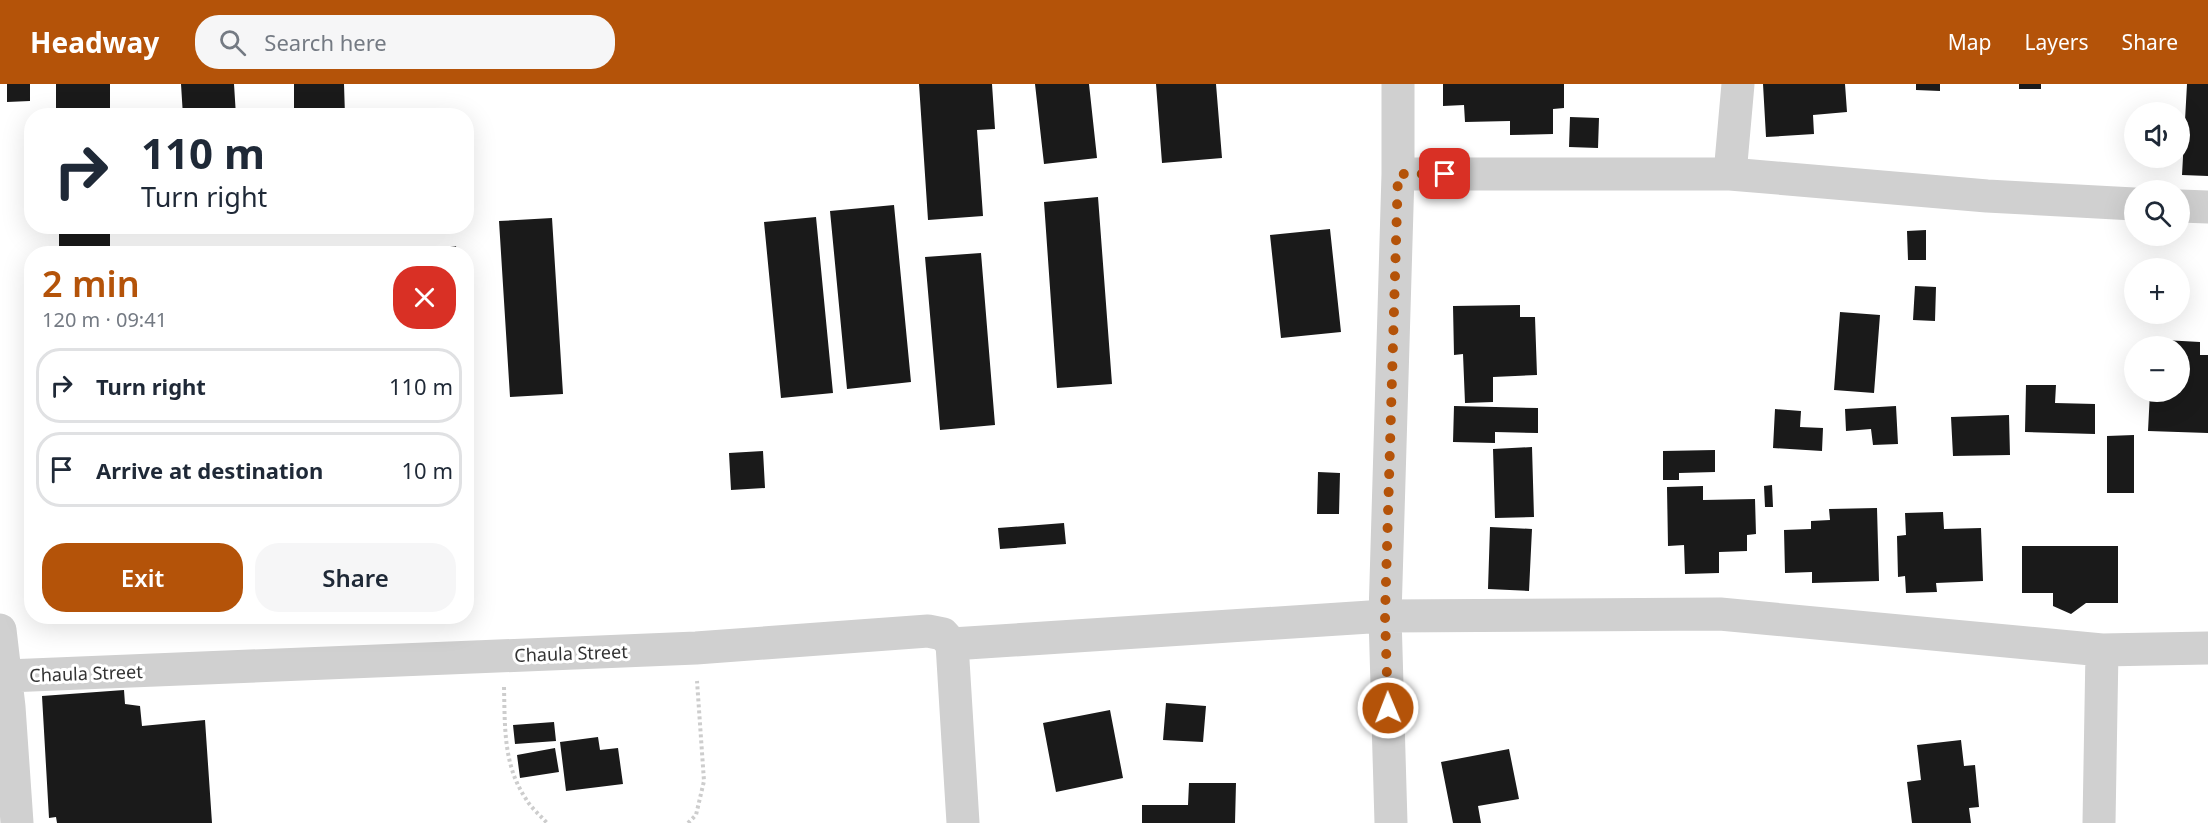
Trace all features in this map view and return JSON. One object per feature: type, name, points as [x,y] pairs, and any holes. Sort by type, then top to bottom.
[{"type":"street","points":[[1391,823],[1385,616],[1398,174],[1398,84]]},
{"type":"street","points":[[1730,174],[1738,84]]},
{"type":"street","points":[[1398,174],[1730,174],[1987,196],[2124,203]]},
{"type":"street","points":[[2190,206],[2208,207]]},
{"type":"street","points":[[963,823],[952,644],[1385,616],[1720,614],[2102,650],[2208,648]]},
{"type":"street","points":[[0,630],[17,823]]},
{"type":"street","name":"Chaula Street","points":[[5,695],[503,656],[696,648],[928,631],[943,634],[952,644]]},
{"type":"street","points":[[2099,823],[2102,650]]},
{"type":"path","points":[[688,823],[696,815],[704,781],[696,648]]},
{"type":"path","points":[[503,656],[506,750],[511,769],[526,799],[548,823]]},
{"type":"building","points":[[7,84],[30,84],[30,101],[7,102]]},
{"type":"building","points":[[56,84],[110,84],[110,108],[56,108]]},
{"type":"building","points":[[181,84],[234,84],[236,108],[182,108]]},
{"type":"building","points":[[294,84],[344,84],[345,108],[294,108]]},
{"type":"building","points":[[919,84],[992,84],[995,129],[977,130],[983,216],[928,220]]},
{"type":"building","points":[[1035,84],[1089,84],[1097,158],[1044,164]]},
{"type":"building","points":[[1156,84],[1216,84],[1222,158],[1162,163]]},
{"type":"building","points":[[1443,84],[1564,84],[1564,108],[1553,109],[1553,134],[1510,135],[1510,121],[1465,122],[1464,105],[1443,106]]},
{"type":"building","points":[[1763,84],[1845,84],[1847,112],[1813,115],[1814,134],[1766,137]]},
{"type":"building","points":[[1916,84],[1940,84],[1940,91],[1916,90]]},
{"type":"building","points":[[2019,84],[2041,84],[2041,89],[2019,89]]},
{"type":"building","points":[[2187,84],[2208,84],[2208,176],[2182,175],[2182,168],[2190,168],[2190,102],[2186,102]]},
{"type":"building","points":[[1570,117],[1599,118],[1598,148],[1569,147]]},
{"type":"building","points":[[1098,197],[1112,384],[1057,388],[1044,202]]},
{"type":"building","points":[[894,205],[911,382],[847,389],[830,211]]},
{"type":"building","points":[[816,217],[833,393],[781,398],[764,222]]},
{"type":"building","points":[[552,218],[563,394],[510,397],[499,221]]},
{"type":"building","points":[[1330,229],[1341,332],[1281,338],[1270,235]]},
{"type":"building","points":[[1926,230],[1926,260],[1908,260],[1907,231]]},
{"type":"building","points":[[59,234],[110,234],[110,246],[59,246]]},
{"type":"building","points":[[981,253],[995,425],[940,430],[925,257]]},
{"type":"building","points":[[1915,286],[1936,287],[1935,321],[1913,320]]},
{"type":"building","points":[[1520,305],[1520,317],[1535,317],[1537,375],[1493,377],[1493,402],[1465,403],[1463,354],[1454,355],[1453,306]]},
{"type":"building","points":[[1840,312],[1880,315],[1874,393],[1834,390]]},
{"type":"building","points":[[2190,341],[2200,342],[2200,355],[2208,355],[2208,433],[2148,431],[2149,402],[2190,402]]},
{"type":"building","points":[[2026,385],[2056,385],[2055,403],[2095,404],[2095,434],[2025,432]]},
{"type":"building","points":[[1454,406],[1538,408],[1538,433],[1495,432],[1495,443],[1453,442]]},
{"type":"building","points":[[1896,406],[1898,444],[1873,445],[1871,429],[1846,431],[1845,409]]},
{"type":"building","points":[[1775,409],[1801,411],[1800,427],[1823,428],[1822,451],[1773,448]]},
{"type":"building","points":[[2009,415],[2010,455],[1953,456],[1951,417]]},
{"type":"building","points":[[2134,435],[2134,493],[2107,493],[2107,436]]},
{"type":"building","points":[[1532,447],[1534,517],[1495,518],[1493,449]]},
{"type":"building","points":[[1715,450],[1715,472],[1679,473],[1679,480],[1663,480],[1663,451]]},
{"type":"building","points":[[763,451],[765,488],[731,490],[729,453]]},
{"type":"building","points":[[1318,472],[1340,473],[1339,514],[1317,514]]},
{"type":"building","points":[[1772,485],[1773,507],[1765,507],[1764,486]]},
{"type":"building","points":[[1703,486],[1703,500],[1755,499],[1756,534],[1747,535],[1747,551],[1719,552],[1719,573],[1685,574],[1684,545],[1668,546],[1667,487]]},
{"type":"building","points":[[1877,508],[1879,581],[1812,583],[1812,572],[1785,573],[1784,530],[1811,529],[1811,521],[1830,520],[1829,509]]},
{"type":"building","points":[[1943,512],[1944,529],[1981,528],[1983,581],[1936,583],[1937,592],[1906,593],[1905,576],[1898,577],[1897,536],[1906,535],[1905,513]]},
{"type":"building","points":[[1064,523],[1066,544],[1000,549],[998,528]]},
{"type":"building","points":[[1490,527],[1532,529],[1529,591],[1488,589]]},
{"type":"building","points":[[2022,546],[2118,546],[2118,603],[2086,603],[2071,614],[2053,606],[2053,593],[2022,593]]},
{"type":"building","points":[[124,690],[125,704],[140,706],[142,726],[205,720],[212,823],[57,823],[56,817],[49,818],[42,696]]},
{"type":"building","points":[[1166,703],[1206,706],[1203,742],[1163,740]]},
{"type":"building","points":[[1110,710],[1123,778],[1056,792],[1043,723]]},
{"type":"building","points":[[554,722],[556,741],[515,744],[513,725]]},
{"type":"building","points":[[598,737],[600,750],[618,748],[623,784],[566,791],[560,742]]},
{"type":"building","points":[[1961,740],[1964,766],[1975,765],[1979,807],[1969,808],[1971,823],[1912,823],[1907,782],[1921,780],[1917,745]]},
{"type":"building","points":[[555,748],[559,772],[520,778],[517,755]]},
{"type":"building","points":[[1509,749],[1519,799],[1478,806],[1481,823],[1453,823],[1441,762]]},
{"type":"building","points":[[1189,783],[1236,783],[1235,823],[1142,823],[1142,805],[1188,805]]},
{"type":"route","points":[[1388,708],[1385,616],[1398,174],[1445,174]]}]
